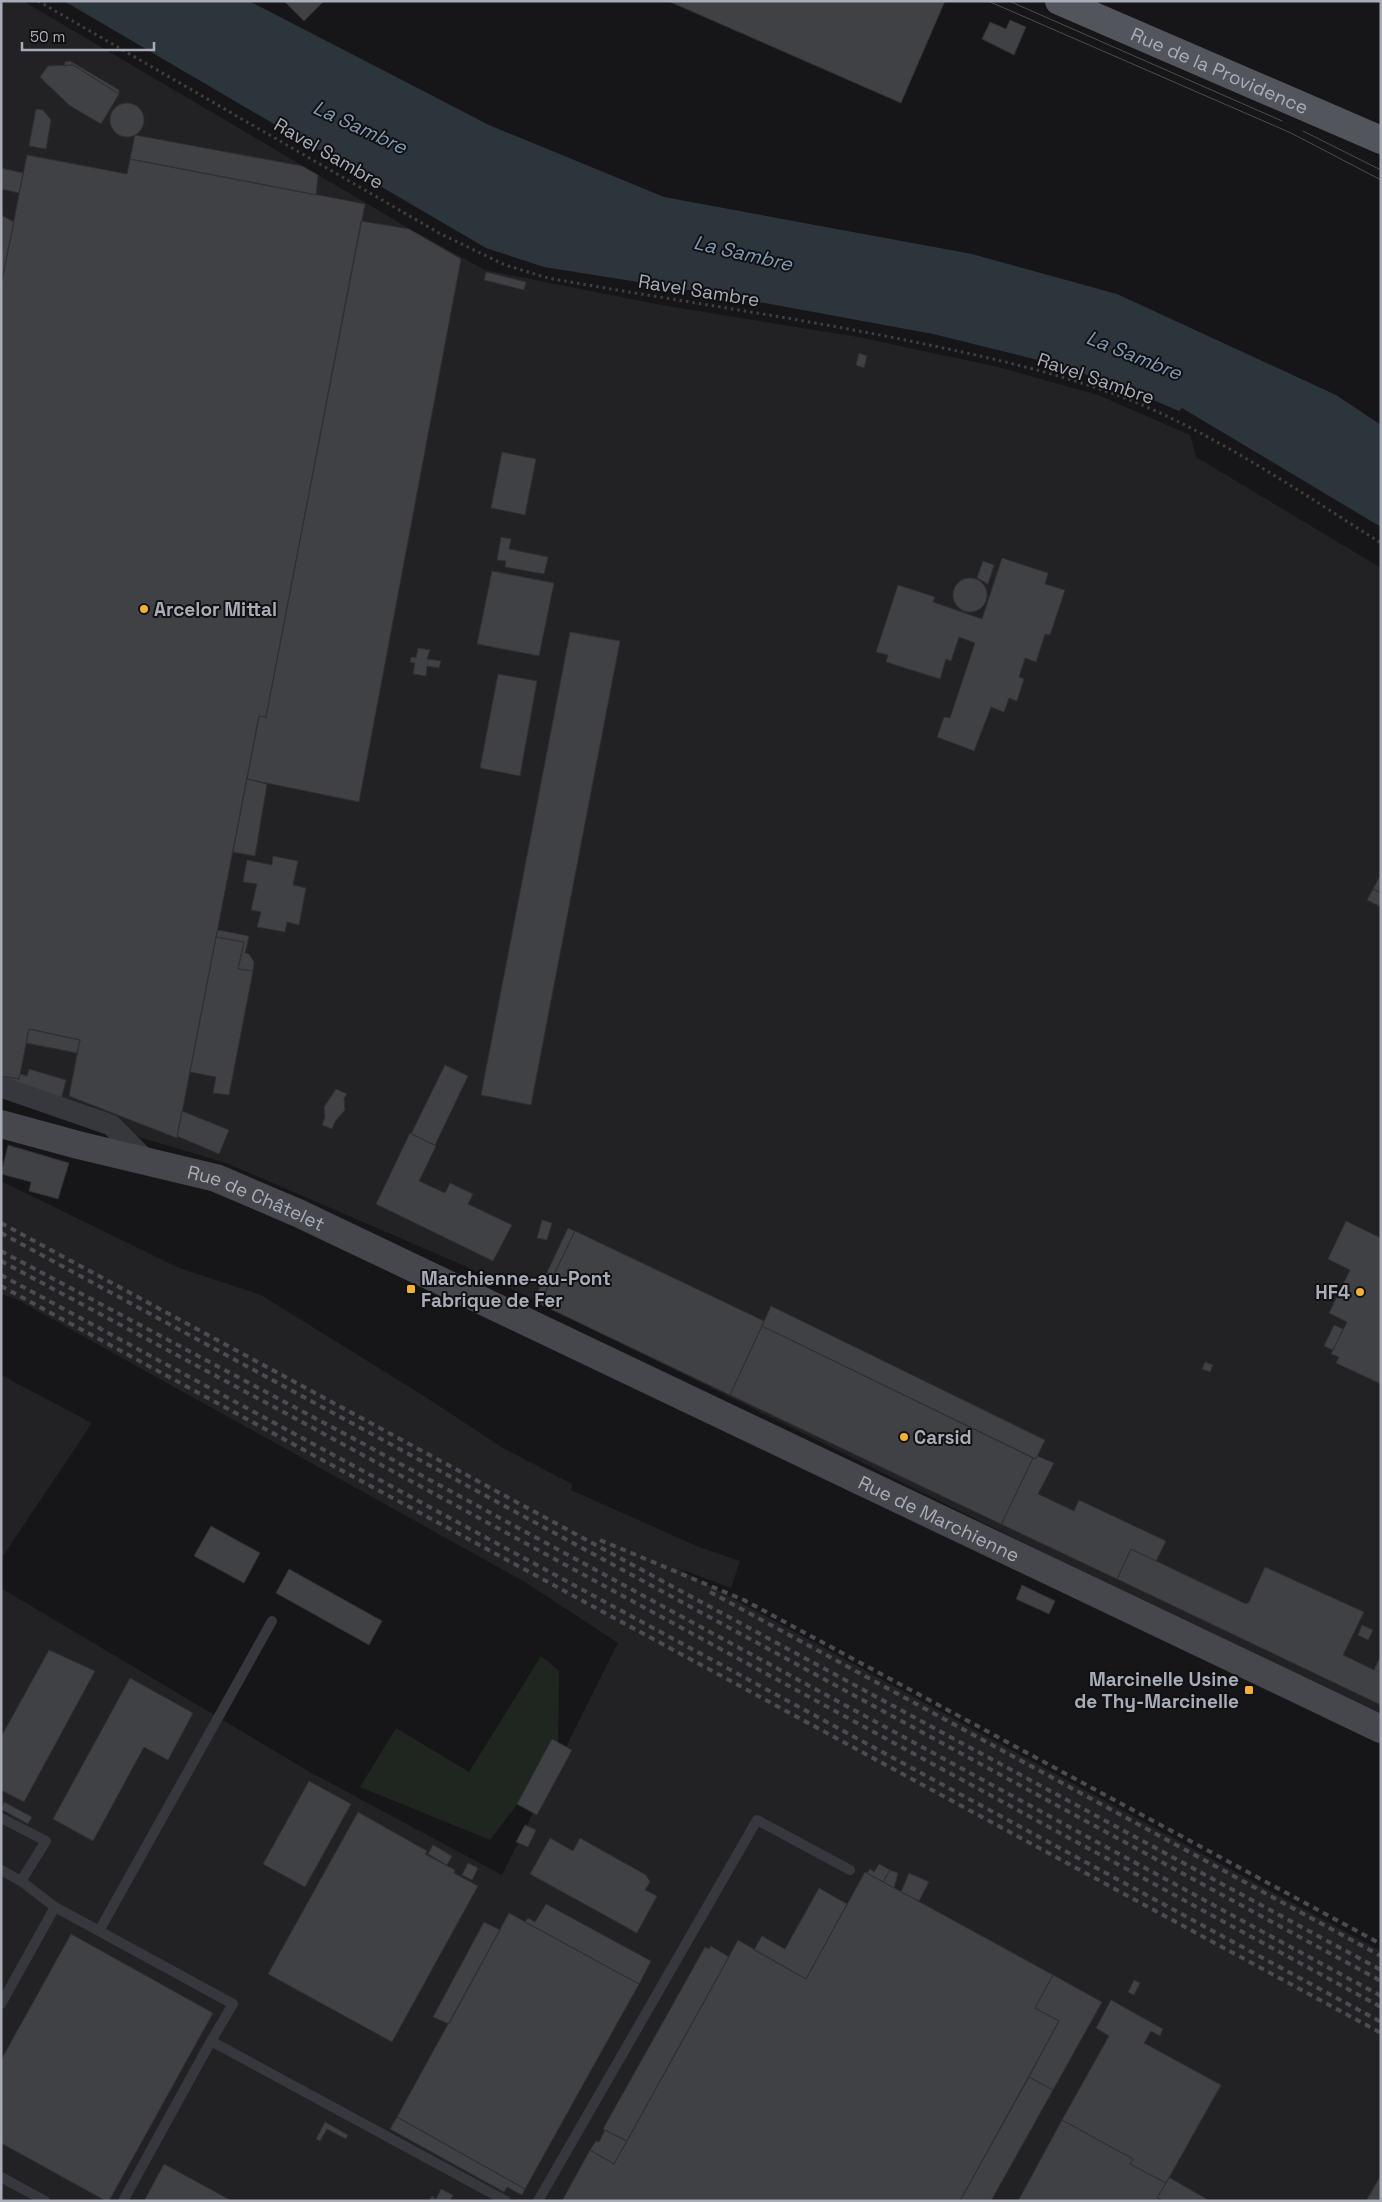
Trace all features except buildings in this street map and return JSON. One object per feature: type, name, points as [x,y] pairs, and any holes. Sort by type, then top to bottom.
[{"type":"main road","name":"Rue de la Providence","points":[[1059,1],[1381,140]]},
{"type":"main road","name":"Rue de Châtelet","points":[[1,1124],[78,1146],[216,1178],[298,1213],[498,1308]]},
{"type":"main road","name":"Rue de Marchienne","points":[[498,1308],[1381,1729]]},
{"type":"street","points":[[1,1087],[111,1124],[148,1162]]},
{"type":"lane","points":[[98,1931],[272,1621]]},
{"type":"lane","points":[[1,1818],[46,1841],[21,1881]]},
{"type":"lane","points":[[538,2201],[757,1820],[850,1870]]},
{"type":"lane","points":[[1,1870],[21,1881],[55,1907],[232,2004],[123,2201]]},
{"type":"lane","points":[[1,2004],[55,1907]]},
{"type":"lane","points":[[211,2041],[506,2201]]},
{"type":"lane","points":[[1,2177],[44,2201]]},
{"type":"path","name":"Ravel Sambre","points":[[38,1],[439,233],[505,265],[548,278],[862,331],[988,358],[1066,378],[1131,401],[1187,427],[1279,478],[1381,543]]},
{"type":"shaded area","points":[[1,1],[23,1],[410,229],[485,270],[661,305],[858,337],[998,367],[1098,395],[1190,435],[1196,457],[1381,568],[1381,1713],[1206,1633],[467,1267],[226,1163],[1,1096]]},
{"type":"shaded area","points":[[1,1181],[179,1268],[261,1295],[424,1396],[503,1448],[572,1484],[571,1490],[699,1547],[740,1561],[731,1588],[675,1567],[1381,1951],[1381,2201],[1,2201],[1,1588],[310,1772],[502,1875],[618,1643],[525,1582],[16,1299],[1,1294]]},
{"type":"shaded area","points":[[1,1375],[92,1423],[1,1559]]},
{"type":"shaded area","points":[[541,1656],[559,1671],[558,1751],[490,1840],[360,1787],[396,1728],[469,1772]]},
{"type":"water","name":"La Sambre","points":[[64,1],[249,1],[489,125],[664,197],[972,254],[1117,294],[1336,395],[1381,425],[1381,527],[1182,408],[1179,411],[1113,383],[1046,362],[933,334],[726,296],[544,267],[486,248]]},
{"type":"tram line","points":[[988,1],[1291,133],[1381,180]]},
{"type":"tram line","points":[[1009,1],[1282,121]]},
{"type":"tram line","points":[[1303,131],[1381,170]]},
{"type":"railway","points":[[1,1223],[1381,1970]]},
{"type":"railway","points":[[1,1233],[1381,1981]]},
{"type":"railway","points":[[1,1251],[358,1441],[1381,1996]]},
{"type":"railway","points":[[1,1261],[1381,2007]]},
{"type":"railway","points":[[1,1275],[1381,2022]]},
{"type":"railway","points":[[1,1286],[1381,2033]]},
{"type":"railway","points":[[600,1540],[744,1600],[1381,1944]]},
{"type":"railway","points":[[710,1592],[1381,1956]]},
{"type":"place","name":"Arcelor Mittal","points":[[144,609]]},
{"type":"place","name":"Marchienne-au-Pont Fabrique de Fer","points":[[411,1289]]},
{"type":"place","name":"HF4","points":[[1360,1292]]},
{"type":"place","name":"Carsid","points":[[904,1437]]},
{"type":"place","name":"Marcinelle Usine de Thy-Marcinelle","points":[[1249,1690]]}]
